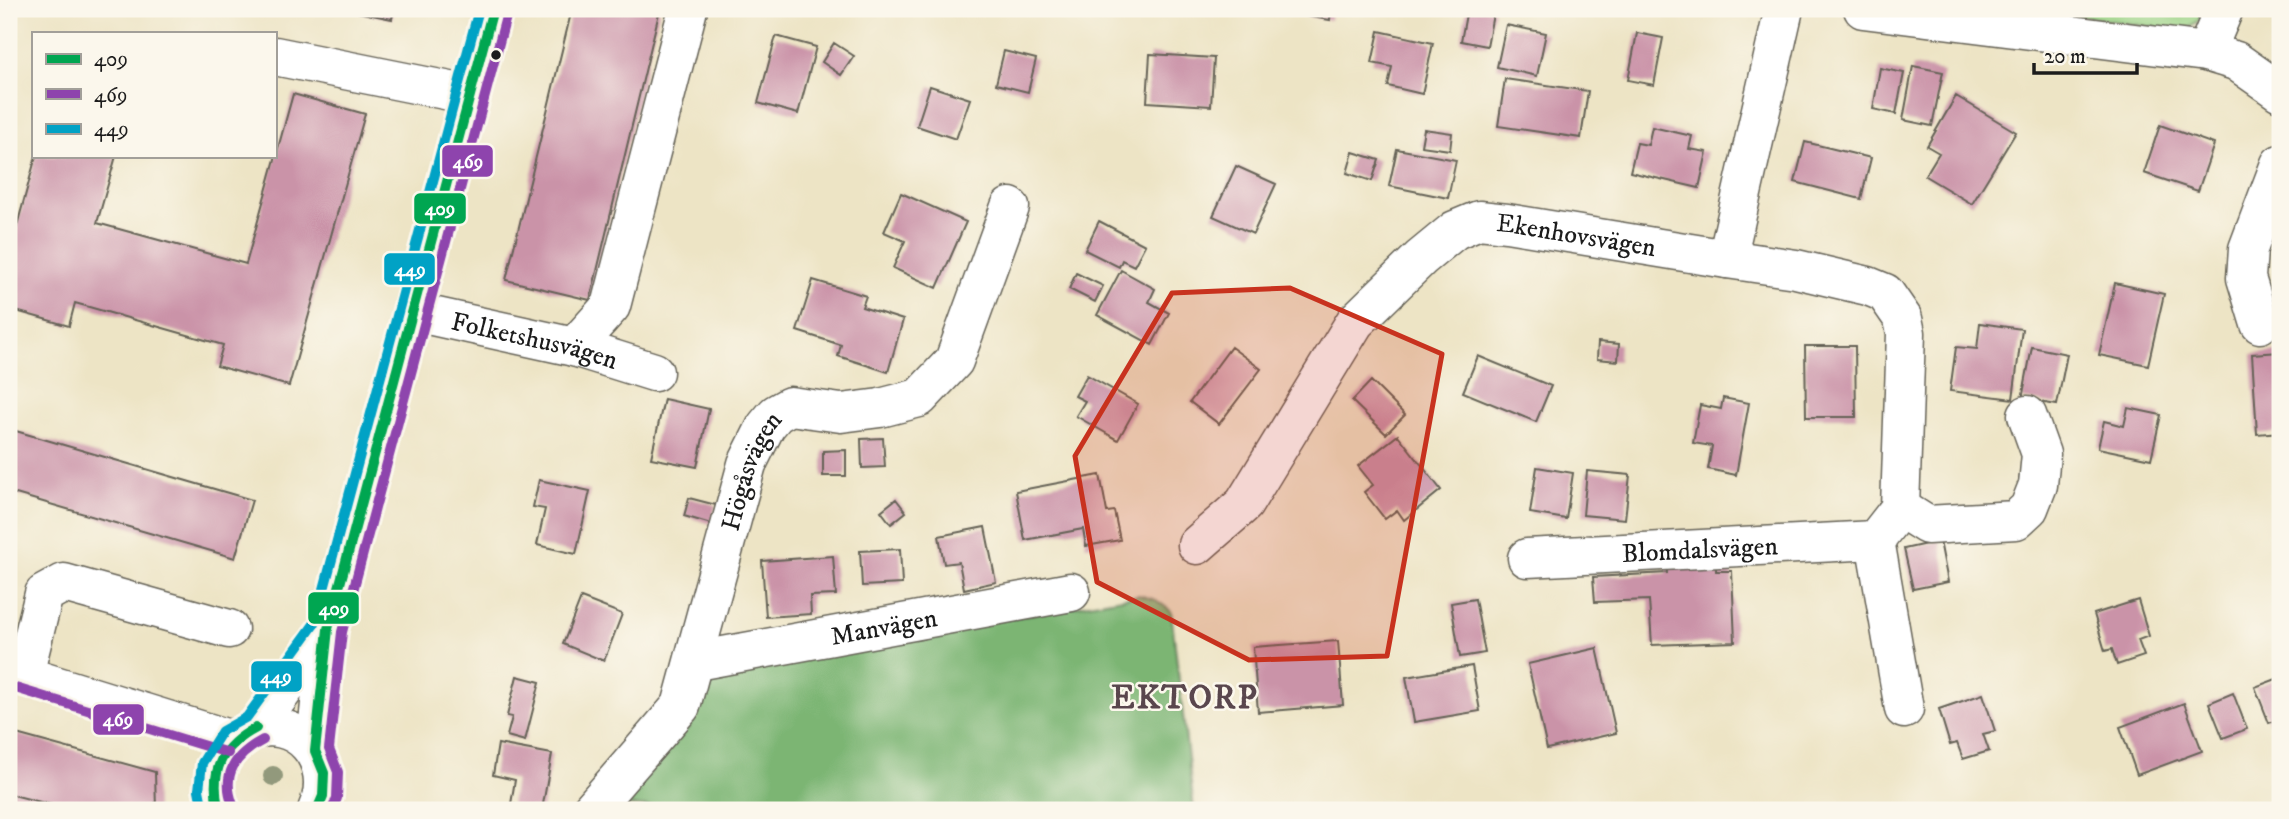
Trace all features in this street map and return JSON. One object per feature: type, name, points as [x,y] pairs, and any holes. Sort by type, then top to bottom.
[{"type":"street","points":[[315,751],[328,629],[493,9]]},
{"type":"street","points":[[574,347],[611,306],[688,9]]},
{"type":"street","points":[[1784,9],[1727,259],[1796,269],[1868,286],[1885,293],[1896,305],[1906,333],[1900,508],[1875,540],[1904,709]]},
{"type":"street","points":[[1863,9],[2206,51],[2236,61],[2280,92]]},
{"type":"street","points":[[2206,51],[2224,9]]},
{"type":"street","points":[[276,56],[470,95]]},
{"type":"street","points":[[2260,324],[2246,278],[2248,248],[2280,164]]},
{"type":"street","name":"Högåsvägen","points":[[591,810],[681,706],[696,661],[747,464],[766,426],[776,414],[790,406],[841,413],[880,408],[919,398],[937,382],[954,361],[1010,207]]},
{"type":"street","name":"Ekenhovsvägen","points":[[1197,545],[1244,504],[1355,322],[1421,258],[1466,223],[1479,220],[1507,223],[1727,259]]},
{"type":"street","name":"Folketshusvägen","points":[[414,312],[574,347],[654,372]]},
{"type":"street","points":[[1900,508],[1927,525],[2003,523],[2016,520],[2029,508],[2038,485],[2041,454],[2027,415]]},
{"type":"street","name":"Blomdalsvägen","points":[[1527,558],[1875,540]]},
{"type":"street","points":[[229,629],[64,583],[44,594],[16,673],[244,734],[278,728],[298,736],[315,751],[324,773],[323,796],[317,810]]},
{"type":"street","name":"Manvägen","points":[[696,661],[1072,592]]},
{"type":"street","points":[[219,809],[213,789],[214,770],[328,629]]},
{"type":"highlighted area","points":[[1290,288],[1442,354],[1387,656],[1249,660],[1097,582],[1075,456],[1172,293]]},
{"type":"green space","points":[[2035,9],[2208,9],[2202,18],[2183,32]]},
{"type":"green space","points":[[1139,595],[1156,600],[1171,611],[1194,810],[709,810],[622,805],[688,728],[718,670]]},
{"type":"building","points":[[343,9],[394,9],[392,19]]},
{"type":"building","points":[[572,9],[660,9],[590,300],[506,280]]},
{"type":"building","points":[[1265,9],[1331,9],[1330,20]]},
{"type":"building","points":[[1467,9],[1494,9],[1487,46],[1461,41]]},
{"type":"building","points":[[1506,25],[1546,33],[1537,76],[1497,67]]},
{"type":"building","points":[[1379,31],[1433,43],[1422,94],[1388,86],[1392,67],[1372,63]]},
{"type":"building","points":[[1637,33],[1663,38],[1654,85],[1628,80]]},
{"type":"building","points":[[776,36],[816,47],[798,114],[758,103]]},
{"type":"building","points":[[834,43],[854,56],[841,75],[822,62]]},
{"type":"building","points":[[1004,51],[1036,59],[1028,92],[996,84]]},
{"type":"building","points":[[1150,54],[1214,58],[1211,106],[1147,102]]},
{"type":"building","points":[[1913,66],[1943,72],[1932,126],[1903,120]]},
{"type":"building","points":[[1880,68],[1904,73],[1896,114],[1873,109]]},
{"type":"building","points":[[1505,79],[1588,91],[1581,138],[1498,126]]},
{"type":"building","points":[[930,86],[970,99],[956,139],[917,126]]},
{"type":"building","points":[[293,94],[365,114],[289,386],[217,366],[223,345],[75,303],[69,326],[9,309],[9,255],[35,158],[115,158],[97,223],[246,264]]},
{"type":"building","points":[[1956,96],[2016,132],[1972,204],[1925,176],[1939,153],[1927,146]]},
{"type":"building","points":[[2160,125],[2214,144],[2198,191],[2144,173]]},
{"type":"building","points":[[1652,127],[1692,136],[1689,149],[1707,152],[1699,188],[1630,172],[1637,143],[1648,145]]},
{"type":"building","points":[[1424,129],[1452,133],[1450,150],[1421,146]]},
{"type":"building","points":[[1805,142],[1871,158],[1861,199],[1795,182]]},
{"type":"building","points":[[1397,149],[1456,160],[1448,198],[1389,186]]},
{"type":"building","points":[[1353,152],[1379,160],[1372,181],[1347,173]]},
{"type":"building","points":[[1236,166],[1276,184],[1253,234],[1213,216]]},
{"type":"building","points":[[901,193],[966,222],[937,288],[893,268],[905,241],[884,232]]},
{"type":"building","points":[[1099,221],[1145,245],[1134,266],[1122,260],[1119,267],[1085,250]]},
{"type":"building","points":[[1121,270],[1155,289],[1149,302],[1169,313],[1152,345],[1097,315]]},
{"type":"building","points":[[1076,273],[1103,286],[1095,302],[1069,289]]},
{"type":"building","points":[[813,280],[866,296],[862,307],[903,320],[888,372],[838,356],[841,345],[797,331]]},
{"type":"building","points":[[2115,283],[2164,294],[2148,365],[2099,355]]},
{"type":"building","points":[[1980,323],[2022,329],[2013,399],[1950,391],[1956,347],[1977,349]]},
{"type":"building","points":[[1598,342],[1619,344],[1618,361],[1597,359]]},
{"type":"building","points":[[1805,346],[1855,346],[1856,417],[1806,417]]},
{"type":"building","points":[[1231,347],[1261,369],[1219,424],[1190,402]]},
{"type":"building","points":[[2032,347],[2067,354],[2057,405],[2022,399]]},
{"type":"building","points":[[2280,352],[2280,432],[2257,434],[2252,354]]},
{"type":"building","points":[[1478,356],[1551,386],[1536,422],[1463,392]]},
{"type":"building","points":[[1087,375],[1138,404],[1118,440],[1076,416],[1085,401],[1075,396]]},
{"type":"building","points":[[1371,381],[1405,415],[1386,434],[1352,401]]},
{"type":"building","points":[[1723,398],[1749,403],[1736,475],[1708,469],[1712,446],[1693,443],[1700,405],[1721,409]]},
{"type":"building","points":[[664,399],[709,409],[697,467],[651,458]]},
{"type":"building","points":[[2128,408],[2161,415],[2151,459],[2098,448],[2104,421],[2124,426]]},
{"type":"building","points":[[9,429],[252,500],[235,558],[9,492]]},
{"type":"building","points":[[1398,435],[1441,490],[1404,520],[1397,510],[1385,519],[1364,492],[1373,485],[1358,466]]},
{"type":"building","points":[[883,438],[885,467],[862,468],[861,439]]},
{"type":"building","points":[[846,450],[846,476],[823,476],[823,451]]},
{"type":"building","points":[[1537,467],[1573,473],[1566,519],[1530,513]]},
{"type":"building","points":[[1587,471],[1630,475],[1625,519],[1583,515]]},
{"type":"building","points":[[1100,475],[1107,512],[1114,511],[1120,540],[1086,546],[1083,529],[1025,540],[1016,491]]},
{"type":"building","points":[[539,480],[590,491],[576,554],[537,545],[545,509],[533,507]]},
{"type":"building","points":[[689,498],[716,505],[711,524],[684,516]]},
{"type":"building","points":[[896,499],[906,512],[891,524],[881,511]]},
{"type":"building","points":[[985,527],[996,582],[964,589],[959,562],[944,564],[939,536]]},
{"type":"building","points":[[1940,541],[1948,582],[1913,589],[1904,549]]},
{"type":"building","points":[[900,549],[902,584],[862,586],[860,551]]},
{"type":"building","points":[[833,556],[836,595],[810,596],[811,614],[766,617],[762,561]]},
{"type":"building","points":[[1716,557],[1716,571],[1732,571],[1735,642],[1652,645],[1649,600],[1595,602],[1593,577],[1667,573],[1666,560]]},
{"type":"building","points":[[581,598],[622,614],[604,661],[563,644]]},
{"type":"building","points":[[1475,599],[1485,653],[1460,657],[1451,603]]},
{"type":"building","points":[[2138,600],[2149,636],[2138,640],[2144,656],[2117,665],[2112,649],[2105,651],[2094,614]]},
{"type":"building","points":[[1338,641],[1343,705],[1258,712],[1253,647]]},
{"type":"building","points":[[1597,648],[1616,733],[1547,749],[1528,664]]},
{"type":"building","points":[[1472,666],[1480,711],[1414,722],[1406,677]]},
{"type":"building","points":[[517,676],[540,682],[525,741],[507,736],[512,717],[507,716]]},
{"type":"building","points":[[2279,678],[2280,719],[2269,723],[2255,687]]},
{"type":"building","points":[[2233,693],[2247,729],[2223,738],[2209,703]]},
{"type":"building","points":[[1983,694],[1995,731],[1983,734],[1989,751],[1963,759],[1957,743],[1950,745],[1939,709]]},
{"type":"building","points":[[2184,703],[2202,751],[2137,775],[2120,727]]},
{"type":"building","points":[[9,732],[155,772],[156,810],[72,810],[9,794]]},
{"type":"building","points":[[498,744],[552,754],[542,810],[511,804],[515,780],[493,775]]},
{"type":"transit line","name":"449","points":[[203,810],[199,790],[202,763],[222,731],[247,717],[315,623],[479,9]]},
{"type":"transit line","name":"409","points":[[317,810],[323,796],[324,773],[315,751],[328,629],[493,9]]},
{"type":"transit line","name":"469","points":[[332,810],[337,798],[338,772],[329,749],[342,632],[507,13]]},
{"type":"transit line","name":"469","points":[[9,686],[228,753]]},
{"type":"transit line","name":"409","points":[[218,807],[216,781],[221,760],[235,743],[256,728]]},
{"type":"transit line","name":"469","points":[[233,805],[229,784],[233,766],[245,752],[263,740]]},
{"type":"district","name":"EKTORP","points":[[1185,696]]}]
